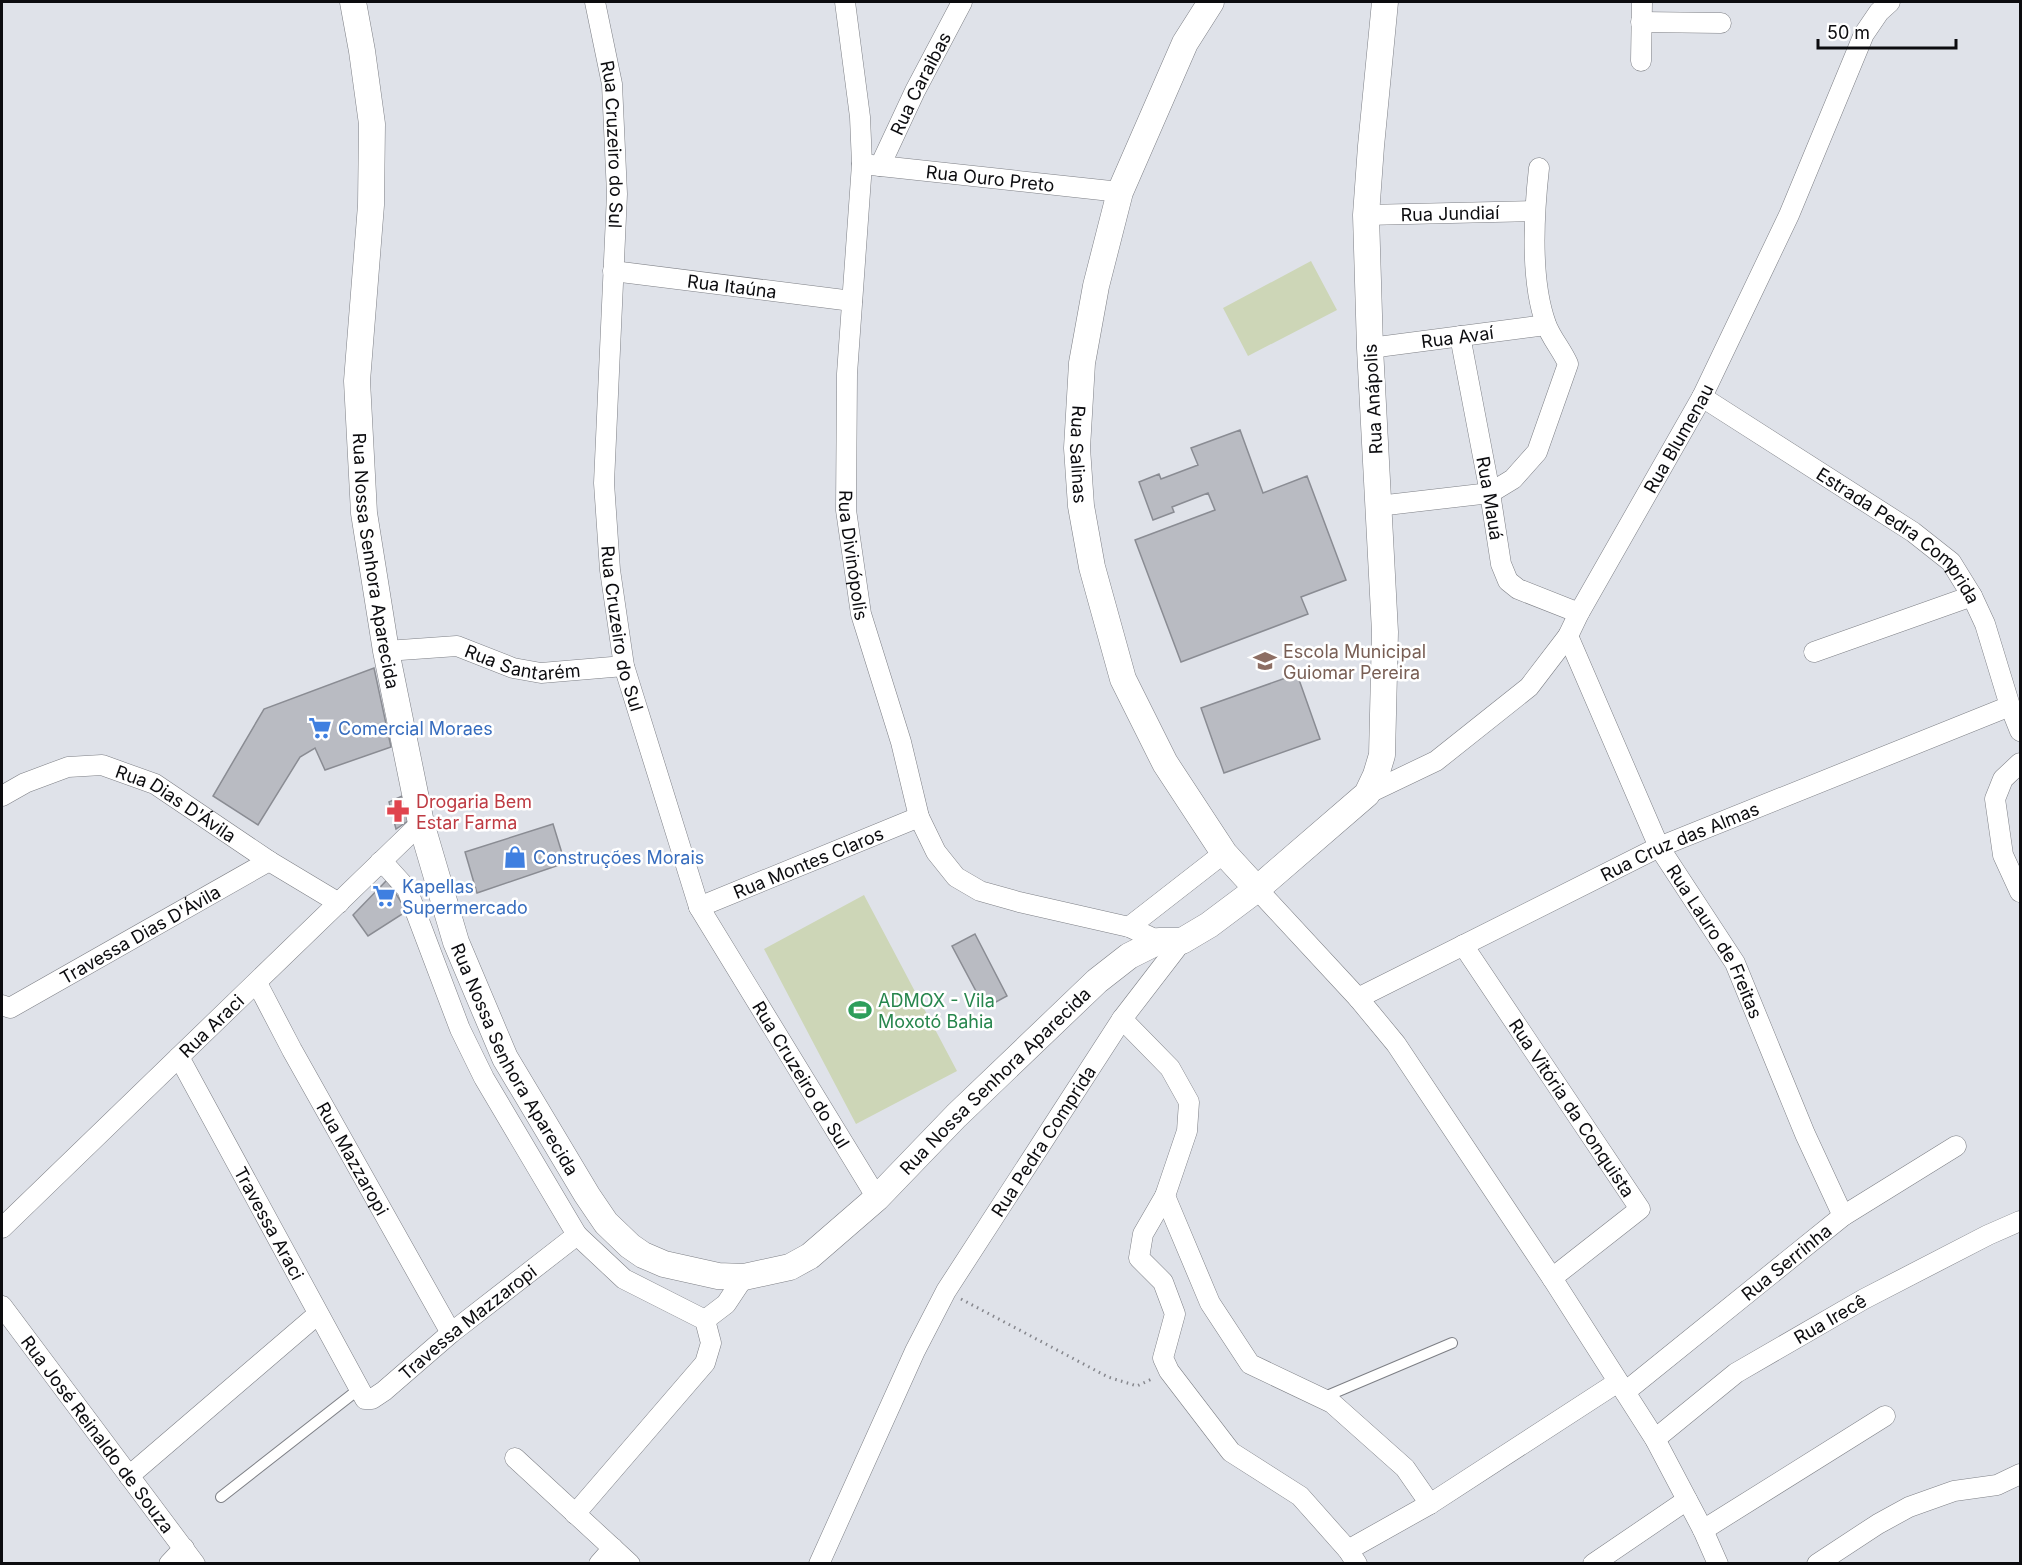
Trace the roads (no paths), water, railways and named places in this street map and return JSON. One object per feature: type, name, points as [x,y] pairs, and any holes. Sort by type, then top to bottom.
[{"type":"street","name":"Rua Nossa Senhora Aparecida","points":[[353,2],[363,51],[372,124],[371,205],[357,381],[358,436],[364,513],[386,651],[421,823],[456,942],[505,1058],[606,1223],[630,1246],[643,1255],[664,1264],[718,1276],[744,1277],[790,1267],[810,1256],[877,1198],[956,1116],[1097,981],[1129,956],[1170,941]]},
{"type":"street","name":"Rua Cruzeiro do Sul","points":[[595,2],[612,84],[617,194],[604,483],[610,570],[624,666],[699,908],[877,1198]]},
{"type":"street","name":"Rua Divinópolis","points":[[845,2],[860,117],[871,165],[852,301],[847,374],[846,510],[861,614],[901,742],[919,817],[936,852],[957,877],[980,891],[1128,927],[1170,941]]},
{"type":"street","name":"Rua Caraibas","points":[[871,165],[915,91],[962,2]]},
{"type":"street","name":"Rua Salinas","points":[[1210,2],[1185,43],[1120,192],[1096,286],[1082,363],[1077,448],[1081,506],[1092,567],[1123,679],[1165,763],[1224,853],[1257,889]]},
{"type":"street","name":"Rua Anápolis","points":[[1367,794],[1376,776],[1382,755],[1385,632],[1370,348],[1366,215],[1385,2]]},
{"type":"street","points":[[1641,61],[1642,2]]},
{"type":"street","name":"Rua Blumenau","points":[[1367,794],[1436,761],[1529,687],[1569,636],[1579,614],[1702,397],[1789,215],[1864,34],[1879,12],[1890,2]]},
{"type":"street","points":[[1641,22],[1721,23]]},
{"type":"street","name":"Rua Ouro Preto","points":[[871,165],[1120,192]]},
{"type":"street","points":[[1378,506],[1490,493],[1513,479],[1537,452],[1568,364],[1546,325],[1538,284],[1534,211],[1539,168]]},
{"type":"street","name":"Rua Jundiaí","points":[[1366,215],[1534,211]]},
{"type":"street","name":"Rua Itaúna","points":[[613,271],[852,301]]},
{"type":"street","name":"Rua Avaí","points":[[1370,348],[1546,325]]},
{"type":"street","name":"Rua Mauá","points":[[1460,336],[1501,564],[1508,581],[1518,589],[1579,614]]},
{"type":"street","name":"Estrada Pedra Comprida","points":[[1702,397],[1913,532],[1951,562],[1972,596],[1985,624],[2020,731]]},
{"type":"street","points":[[1814,652],[1972,596]]},
{"type":"street","name":"Rua Lauro de Freitas","points":[[1569,636],[1659,847],[1735,963],[1805,1134],[1843,1216]]},
{"type":"street","name":"Rua Santarém","points":[[386,651],[458,646],[513,668],[541,673],[624,666]]},
{"type":"street","name":"Rua Cruz das Almas","points":[[1358,998],[1659,847],[2010,706]]},
{"type":"street","points":[[2020,763],[2003,780],[1995,799],[2003,855],[2020,892]]},
{"type":"street","name":"Rua Dias D'Ávila","points":[[2,796],[25,783],[68,767],[102,765],[155,784],[270,861],[339,903]]},
{"type":"street","name":"Rua Pedra Comprida","points":[[819,1563],[915,1351],[946,1291],[1170,941],[1209,925],[1257,889],[1367,794]]},
{"type":"street","name":"Rua Montes Claros","points":[[699,908],[919,817]]},
{"type":"street","name":"Rua Araci","points":[[2,1228],[421,823]]},
{"type":"street","points":[[1128,927],[1224,853]]},
{"type":"street","name":"Travessa Dias D'Ávila","points":[[6,1006],[270,861]]},
{"type":"street","name":"Rua Nossa Senhora Aparecida","points":[[380,862],[406,889],[460,1029],[484,1078],[577,1235],[624,1279],[705,1320]]},
{"type":"street","points":[[1257,889],[1358,998],[1396,1044],[1552,1278],[1655,1439],[1718,1563]]},
{"type":"street","name":"Rua Vitória da Conquista","points":[[1463,945],[1640,1209],[1552,1278]]},
{"type":"street","name":"Rua Mazzaropi","points":[[257,982],[292,1050],[451,1333]]},
{"type":"street","points":[[1122,1019],[1170,1068],[1189,1102],[1187,1131],[1165,1196],[1143,1234],[1139,1258],[1163,1282],[1175,1314],[1163,1358],[1169,1371],[1231,1452],[1300,1496],[1352,1557]]},
{"type":"street","name":"Travessa Araci","points":[[179,1057],[359,1389]]},
{"type":"street","name":"Rua Serrinha","points":[[1352,1557],[1430,1504],[1622,1387],[1843,1216],[1956,1146]]},
{"type":"street","points":[[1165,1196],[1210,1303],[1250,1364],[1332,1403],[1405,1468],[1430,1504]]},
{"type":"street","name":"Rua Irecê","points":[[1655,1439],[1736,1373],[1864,1299],[2020,1221]]},
{"type":"street","name":"Travessa Mazzaropi","points":[[359,1389],[365,1399],[372,1399],[384,1391],[451,1333],[577,1235]]},
{"type":"street","points":[[575,1515],[705,1362],[711,1343],[705,1320],[726,1304],[744,1277]]},
{"type":"street","name":"Rua José Reinaldo de Souza","points":[[2,1306],[189,1556]]},
{"type":"street","points":[[129,1476],[318,1314]]},
{"type":"street","points":[[1703,1530],[1885,1416]]},
{"type":"street","points":[[515,1458],[630,1563]]},
{"type":"street","points":[[1817,1563],[1842,1556],[1909,1507],[1954,1491],[1997,1485],[2020,1474]]},
{"type":"street","points":[[1593,1563],[1687,1500]]},
{"type":"street","points":[[599,1563],[613,1548]]},
{"type":"street","points":[[169,1563],[189,1556]]},
{"type":"lane","points":[[1322,1398],[1452,1343]]},
{"type":"lane","points":[[221,1497],[359,1389]]},
{"type":"place","name":"Escola Municipal Guiomar Pereira","points":[[1265,661]]},
{"type":"place","name":"Comercial Moraes","points":[[320,728]]},
{"type":"place","name":"Drogaria Bem Estar Farma","points":[[398,811]]},
{"type":"place","name":"Construções Morais","points":[[515,857]]},
{"type":"place","name":"Kapellas Supermercado","points":[[384,896]]},
{"type":"place","name":"ADMOX - Vila Moxotó Bahia","points":[[860,1010]]}]
